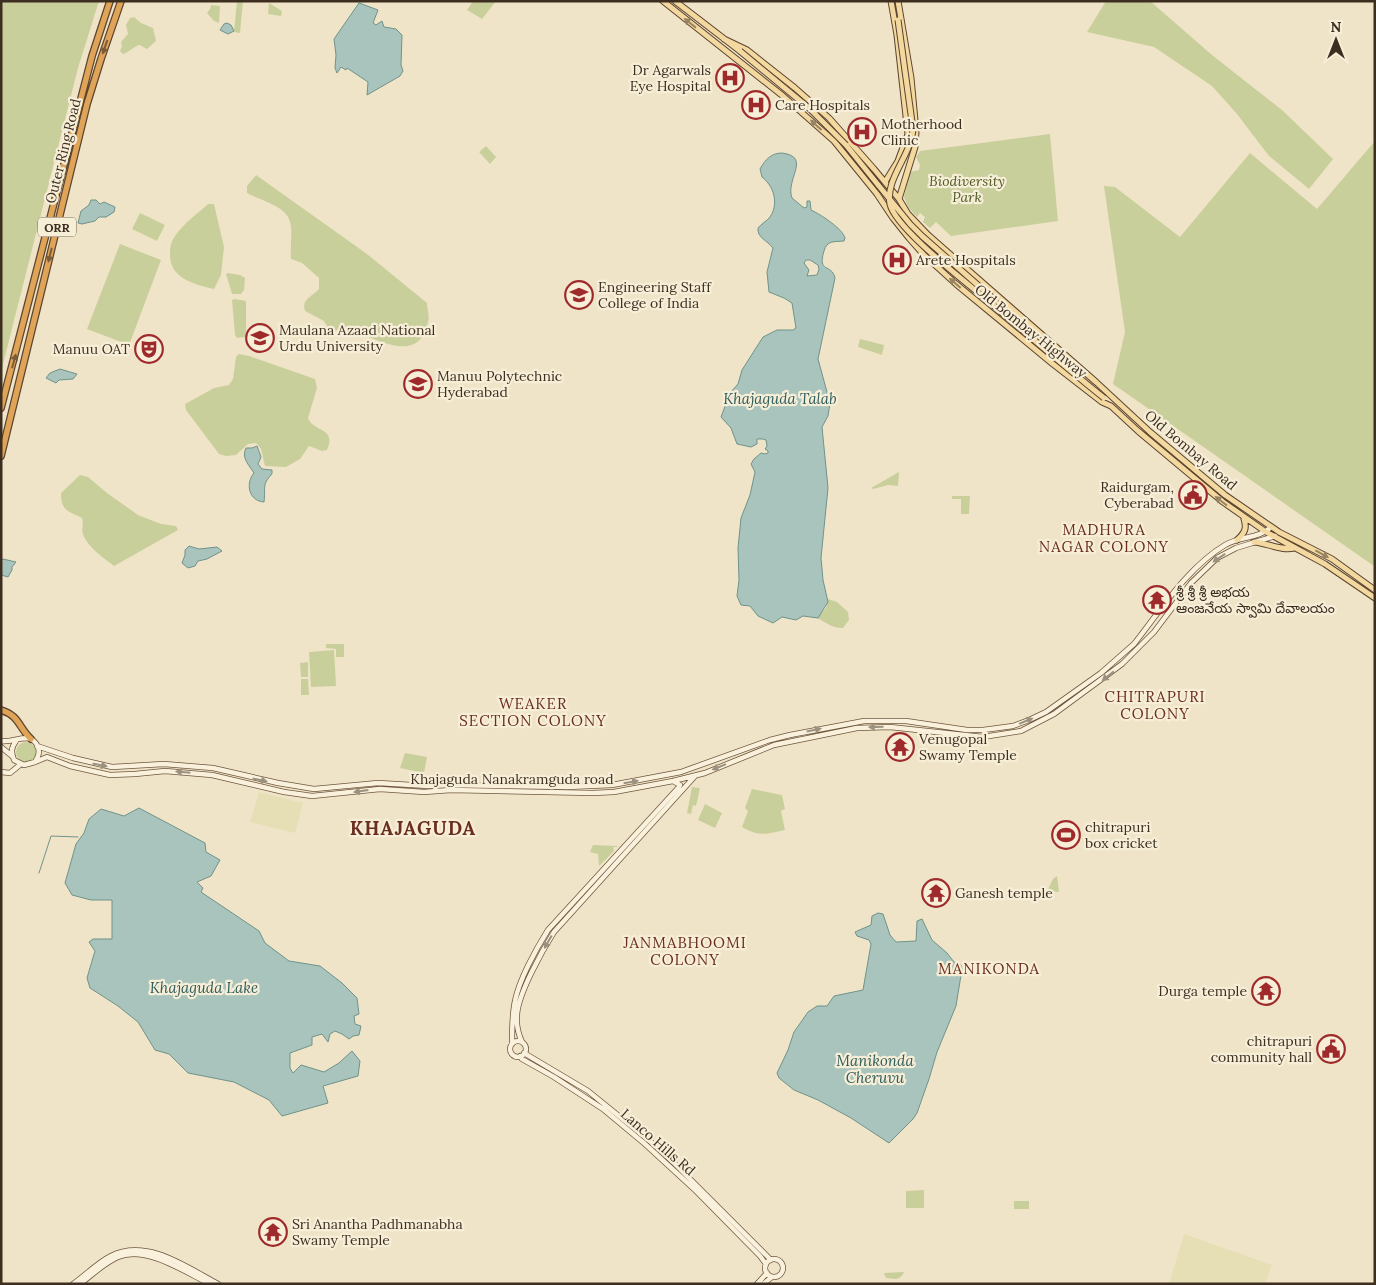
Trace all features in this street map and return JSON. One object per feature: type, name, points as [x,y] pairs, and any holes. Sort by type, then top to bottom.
[{"type":"highway","name":"Outer Ring Road","points":[[1,408],[92,56],[110,1]]},
{"type":"highway","name":"Outer Ring Road","points":[[1,456],[87,104],[100,59],[121,1]]},
{"type":"highway","points":[[1,710],[15,716],[22,729],[31,739]]},
{"type":"main road","name":"Old Bombay Highway","points":[[663,1],[783,96],[839,147],[924,255],[956,284],[1102,402],[1111,406],[1213,495],[1264,533],[1326,564],[1375,598]]},
{"type":"main road","points":[[675,1],[740,51],[826,123],[856,156],[910,224],[944,257],[996,301],[1008,306]]},
{"type":"main road","points":[[877,194],[889,200],[899,199],[915,147],[916,131],[911,78],[898,1]]},
{"type":"main road","points":[[891,4],[898,20],[913,129],[911,145],[891,187],[892,208],[912,234],[935,256],[1104,398],[1111,406]]},
{"type":"main road","points":[[886,182],[898,161],[908,134],[897,35],[891,4]]},
{"type":"main road","name":"Old Bombay Road","points":[[724,39],[747,50],[829,118],[886,182],[904,208],[928,235],[1096,382],[1150,432],[1225,495],[1279,532],[1332,559],[1375,590]]},
{"type":"main road","points":[[839,147],[849,140]]},
{"type":"main road","points":[[874,169],[883,172],[893,169]]},
{"type":"main road","points":[[889,175],[904,184]]},
{"type":"main road","points":[[887,210],[896,205],[904,208]]},
{"type":"main road","points":[[1020,336],[1030,326]]},
{"type":"main road","points":[[1237,540],[1245,530],[1244,518]]},
{"type":"main road","points":[[1264,540],[1264,533],[1271,527]]},
{"type":"main road","points":[[1274,537],[1279,532]]},
{"type":"main road","name":"Khajaguda Nanakramguda road","points":[[37,746],[98,765],[126,767],[164,764],[214,768],[251,778],[314,789],[378,783],[429,786],[567,787],[612,785],[681,772],[770,740],[864,721],[906,721],[983,730],[1013,726],[1046,712],[1086,684],[1125,652],[1134,644],[1189,575],[1212,554],[1226,544],[1264,533]]},
{"type":"main road","name":"Khajaguda Nanakramguda road","points":[[35,762],[48,757],[70,766],[110,774],[165,771],[201,777],[224,777],[284,792],[312,796],[380,789],[424,792],[451,790],[600,793],[673,781],[696,775],[758,751],[792,741],[867,727],[921,730],[983,737],[1015,733],[1054,714],[1096,685],[1130,658],[1154,632],[1191,583],[1208,566],[1227,552],[1274,537]]},
{"type":"main road","points":[[1254,542],[1284,549],[1295,548]]},
{"type":"main road","points":[[790,735],[792,741]]},
{"type":"main road","points":[[1,741],[16,741],[20,738],[31,739],[37,746],[38,756],[35,762],[27,766],[14,760],[9,752],[1,747]]},
{"type":"main road","points":[[13,757],[11,751],[16,741]]},
{"type":"main road","points":[[1,772],[10,773],[21,764]]},
{"type":"main road","points":[[673,781],[680,785],[679,787],[565,915],[544,947],[519,1002],[517,1014],[518,1032],[526,1048],[522,1055],[515,1056],[510,1048],[512,1044],[512,1013],[517,992],[548,930],[565,915],[696,775]]},
{"type":"main road","points":[[512,1044],[516,1041],[522,1042]]},
{"type":"main road","name":"Lanco Hills Rd","points":[[522,1055],[522,1059],[602,1111],[642,1141],[766,1264]]},
{"type":"main road","name":"Lanco Hills Rd","points":[[522,1055],[589,1090],[657,1144],[771,1260]]},
{"type":"main road","points":[[642,1141],[646,1137]]},
{"type":"main road","points":[[73,1284],[109,1257],[130,1250],[151,1252],[218,1284]]},
{"type":"main road","points":[[80,1284],[120,1256],[139,1254],[157,1259],[210,1284]]},
{"type":"main road","points":[[757,1284],[770,1275],[778,1276],[782,1272],[783,1268],[779,1262],[771,1260],[766,1264],[770,1275]]},
{"type":"main road","points":[[764,1284],[770,1275]]},
{"type":"shaded area","points":[[259,792],[303,803],[295,833],[250,822]]},
{"type":"shaded area","points":[[1184,1234],[1272,1265],[1265,1284],[1169,1284]]},
{"type":"green space","points":[[1,1],[99,1],[78,68],[1,372]]},
{"type":"green space","points":[[237,1],[243,1],[240,33],[234,32]]},
{"type":"green space","points":[[473,1],[496,1],[482,19],[467,10]]},
{"type":"green space","points":[[1106,1],[1150,1],[1212,55],[1282,110],[1333,159],[1309,189],[1269,156],[1237,114],[1212,86],[1154,47],[1087,32]]},
{"type":"green space","points":[[269,3],[282,11],[281,16],[268,14]]},
{"type":"green space","points":[[211,5],[220,6],[219,23],[214,21],[207,13]]},
{"type":"green space","points":[[134,17],[141,23],[153,28],[156,41],[147,49],[139,45],[123,54],[120,51],[121,42],[128,34],[126,25],[130,18]]},
{"type":"green space","name":"Biodiversity Park","points":[[1050,134],[1058,221],[951,236],[936,222],[930,228],[923,222],[925,217],[920,213],[917,217],[908,207],[904,197],[910,172],[919,170],[920,165],[916,157],[920,151]]},
{"type":"green space","points":[[1375,141],[1374,566],[1113,384],[1125,332],[1104,186],[1115,187],[1180,237],[1250,153],[1317,209]]},
{"type":"green space","points":[[486,146],[496,157],[490,164],[479,152]]},
{"type":"green space","points":[[256,175],[367,254],[427,303],[428,322],[423,336],[416,343],[406,346],[395,346],[349,330],[330,331],[324,321],[305,311],[306,301],[319,289],[319,278],[302,263],[291,259],[291,227],[286,214],[281,209],[247,193],[247,186]]},
{"type":"green space","points":[[208,204],[214,204],[224,247],[221,275],[214,289],[191,282],[178,275],[171,262],[170,254],[172,242],[179,231]]},
{"type":"green space","points":[[140,213],[165,225],[157,241],[132,229]]},
{"type":"green space","points":[[120,244],[161,260],[129,345],[87,329]]},
{"type":"green space","points":[[226,274],[245,278],[244,290],[241,294],[232,294]]},
{"type":"green space","points":[[232,300],[246,301],[245,337],[237,338],[235,335]]},
{"type":"green space","points":[[860,339],[884,345],[882,355],[858,347]]},
{"type":"green space","points":[[239,354],[315,379],[317,388],[308,418],[311,423],[324,431],[329,437],[327,450],[322,451],[309,446],[300,459],[286,467],[265,466],[261,449],[256,443],[248,444],[236,455],[226,456],[219,454],[186,410],[185,404],[214,388],[229,385],[233,379],[236,357]]},
{"type":"green space","points":[[899,472],[898,486],[888,485],[871,488]]},
{"type":"green space","points":[[80,475],[88,477],[138,515],[161,524],[176,526],[178,530],[114,566],[96,552],[85,539],[82,532],[82,518],[66,510],[62,504],[61,493]]},
{"type":"green space","points":[[952,496],[970,496],[969,514],[961,514],[961,499],[952,499]]},
{"type":"green space","points":[[828,599],[837,602],[848,612],[849,620],[843,628],[833,626],[817,618],[826,608]]},
{"type":"green space","points":[[326,644],[344,644],[344,657],[336,657],[336,649],[326,648]]},
{"type":"green space","points":[[334,650],[336,686],[311,687],[309,652]]},
{"type":"green space","points":[[308,662],[308,677],[301,677],[300,663]]},
{"type":"green space","points":[[301,679],[308,679],[309,695],[301,695]]},
{"type":"green space","points":[[26,742],[33,745],[36,752],[33,759],[26,762],[19,759],[16,752],[19,745]]},
{"type":"green space","points":[[405,753],[427,757],[424,773],[400,768]]},
{"type":"green space","points":[[692,787],[700,788],[696,806],[693,805],[691,814],[687,813]]},
{"type":"green space","points":[[752,789],[782,795],[785,809],[781,811],[785,830],[763,834],[742,827],[748,811],[745,808]]},
{"type":"green space","points":[[705,804],[722,813],[715,828],[698,820]]},
{"type":"green space","name":"chitrapuri box cricket","points":[[1060,826],[1071,826],[1072,844],[1060,844]]},
{"type":"green space","points":[[593,845],[618,846],[613,847],[614,851],[599,866],[598,854],[590,852]]},
{"type":"green space","points":[[1057,876],[1059,892],[1047,891],[1053,879]]},
{"type":"green space","points":[[924,1190],[924,1208],[906,1208],[906,1191]]},
{"type":"green space","points":[[1014,1201],[1029,1201],[1029,1209],[1014,1209]]},
{"type":"green space","points":[[904,1272],[901,1277],[895,1279],[886,1278],[884,1273]]},
{"type":"water","points":[[359,3],[378,10],[373,23],[376,25],[382,21],[384,27],[396,29],[402,35],[401,65],[403,71],[400,76],[367,95],[368,82],[347,68],[346,70],[341,67],[337,73],[335,68],[334,39]]},
{"type":"water","points":[[227,23],[231,25],[234,31],[228,34],[220,30]]},
{"type":"water","name":"Khajaguda Talab","points":[[775,154],[791,155],[797,164],[792,184],[792,198],[804,208],[807,207],[807,201],[810,201],[811,210],[836,226],[845,238],[844,241],[831,242],[827,245],[822,258],[822,263],[833,273],[835,278],[818,359],[830,403],[828,416],[822,427],[828,488],[821,558],[828,602],[818,618],[803,616],[796,620],[782,617],[773,623],[758,616],[750,606],[741,605],[737,596],[741,518],[750,495],[755,472],[751,464],[761,453],[768,453],[765,449],[767,446],[766,440],[757,439],[757,444],[751,447],[737,444],[731,428],[721,417],[730,393],[738,384],[742,370],[763,337],[777,330],[793,330],[796,328],[792,303],[769,292],[767,272],[773,248],[761,237],[758,231],[758,228],[773,212],[775,201],[770,185],[762,177],[760,169],[769,158]],"holes":[[[806,260],[810,260],[818,265],[817,275],[807,276],[809,270],[804,263]]]},
{"type":"water","points":[[91,200],[96,200],[100,204],[104,202],[115,207],[114,212],[106,217],[99,217],[95,221],[78,223],[81,211],[89,205]]},
{"type":"water","points":[[60,369],[77,374],[73,379],[59,380],[56,383],[46,378],[50,373]]},
{"type":"water","points":[[257,446],[261,457],[258,464],[262,469],[272,470],[272,474],[265,484],[264,502],[255,499],[250,491],[251,477],[254,473],[244,455],[246,448]]},
{"type":"water","points":[[189,546],[199,549],[217,547],[222,551],[207,559],[198,561],[195,566],[188,568],[182,563],[185,550]]},
{"type":"water","points":[[3,559],[16,562],[8,577],[1,575],[1,561]]},
{"type":"water","name":"Khajaguda Lake","points":[[139,808],[205,843],[206,852],[220,860],[211,876],[197,882],[203,888],[201,892],[259,931],[265,943],[289,961],[320,966],[342,983],[357,998],[359,1014],[354,1016],[355,1024],[361,1026],[359,1035],[349,1039],[335,1031],[330,1034],[328,1042],[322,1034],[312,1037],[312,1045],[290,1053],[290,1068],[293,1073],[301,1065],[324,1072],[339,1063],[352,1051],[360,1061],[358,1076],[323,1086],[328,1103],[282,1116],[269,1100],[234,1082],[188,1073],[169,1054],[155,1050],[138,1022],[90,988],[87,978],[95,951],[89,942],[93,939],[112,939],[112,900],[91,900],[72,895],[65,883],[76,844],[84,833],[89,819],[101,809],[124,816]]},
{"type":"water","name":"Manikonda Cheruvu","points":[[878,913],[883,914],[890,935],[896,942],[916,941],[917,921],[922,919],[932,940],[954,962],[961,965],[962,969],[956,1006],[937,1052],[917,1113],[889,1143],[851,1118],[818,1100],[794,1090],[779,1078],[777,1073],[794,1032],[808,1012],[817,1006],[827,1006],[834,996],[863,990],[871,944],[869,940],[857,936],[855,932],[871,925],[872,916]]},
{"type":"waterway","points":[[39,873],[51,836],[78,837]]},
{"type":"place","name":"Dr Agarwals Eye Hospital","points":[[730,78]]},
{"type":"place","name":"Care Hospitals","points":[[756,105]]},
{"type":"place","name":"Motherhood Clinic","points":[[862,132]]},
{"type":"place","name":"Arete Hospitals","points":[[897,260]]},
{"type":"place","name":"Engineering Staff College of India","points":[[579,295]]},
{"type":"place","name":"Maulana Azaad National Urdu University","points":[[260,338]]},
{"type":"place","name":"Manuu OAT","points":[[149,349]]},
{"type":"place","name":"Manuu Polytechnic Hyderabad","points":[[418,384]]},
{"type":"place","name":"Raidurgam, Cyberabad","points":[[1193,495]]},
{"type":"place","name":"శ్రీ శ్రీ శ్రీ అభయ ఆంజనేయ స్వామి దేవాలయం","points":[[1157,600]]},
{"type":"place","name":"Venugopal Swamy Temple","points":[[900,747]]},
{"type":"place","name":"chitrapuri box cricket","points":[[1066,835]]},
{"type":"place","name":"Ganesh temple","points":[[936,893]]},
{"type":"place","name":"Durga temple","points":[[1266,991]]},
{"type":"place","name":"chitrapuri community hall","points":[[1331,1049]]},
{"type":"place","name":"Sri Anantha Padhmanabha Swamy Temple","points":[[273,1232]]},
{"type":"district","name":"MADHURA NAGAR COLONY","points":[[1104,538]]},
{"type":"district","name":"CHITRAPURI COLONY","points":[[1155,704]]},
{"type":"district","name":"WEAKER SECTION COLONY","points":[[533,712]]},
{"type":"district","name":"KHAJAGUDA","points":[[413,828]]},
{"type":"district","name":"JANMABHOOMI COLONY","points":[[685,950]]},
{"type":"district","name":"MANIKONDA","points":[[989,968]]}]
